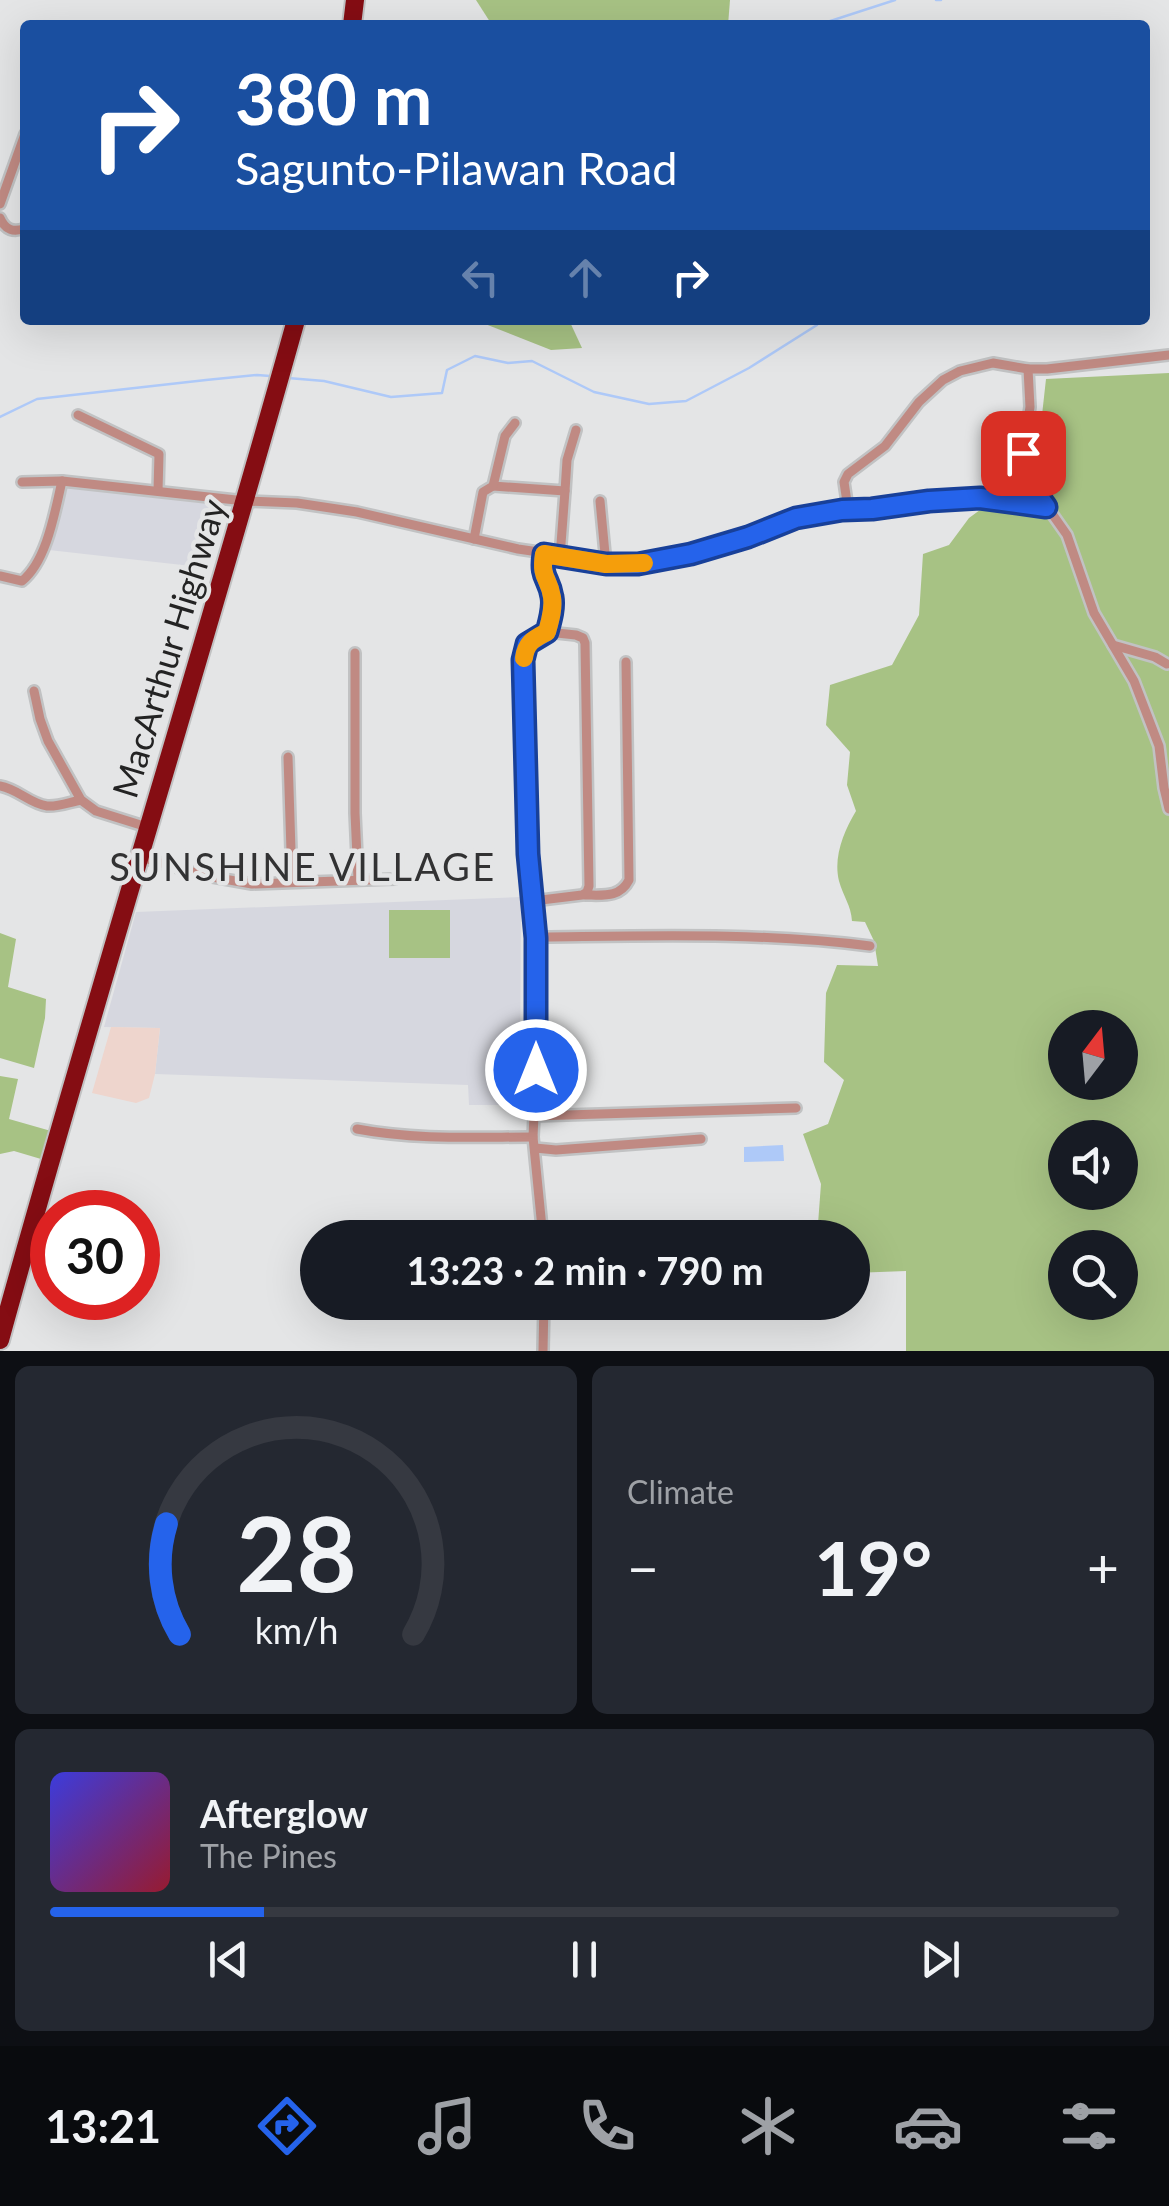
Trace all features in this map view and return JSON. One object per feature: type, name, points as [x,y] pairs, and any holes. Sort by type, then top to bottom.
[{"type":"highway","name":"MacArthur Highway","points":[[0,1340],[295,325]]},
{"type":"street","points":[[0,204],[20,148]]},
{"type":"street","points":[[0,218],[4,226],[20,230]]},
{"type":"street","points":[[842,510],[847,502],[844,482],[848,474],[885,446],[919,402],[943,380],[960,371],[993,363],[1028,369],[1070,368],[1169,355]]},
{"type":"street","points":[[1028,369],[1030,407],[1024,458],[1031,486],[1068,535],[1094,612],[1134,681],[1159,746],[1169,808]]},
{"type":"street","points":[[78,415],[159,454],[158,491]]},
{"type":"street","points":[[493,486],[506,436],[515,423]]},
{"type":"street","points":[[560,557],[568,460],[576,430]]},
{"type":"street","points":[[22,482],[62,481],[297,503],[606,564],[668,559],[748,537],[796,518],[842,510],[980,498],[1046,507]]},
{"type":"street","points":[[0,576],[22,581],[32,572],[48,536],[62,481]]},
{"type":"street","points":[[474,539],[483,492],[493,486],[565,491]]},
{"type":"street","points":[[600,502],[606,564]]},
{"type":"street","points":[[544,554],[542,568],[552,597],[547,632]]},
{"type":"street","points":[[541,1220],[534,1142],[536,938],[528,854],[523,660],[527,644],[547,632],[576,636],[585,642],[589,886],[582,894]]},
{"type":"street","points":[[1114,645],[1167,664]]},
{"type":"street","points":[[355,654],[358,880]]},
{"type":"street","points":[[533,900],[614,894],[629,880],[626,662]]},
{"type":"street","points":[[34,691],[48,741],[81,800],[96,811],[148,828]]},
{"type":"street","points":[[288,757],[292,882]]},
{"type":"street","points":[[0,786],[12,788],[42,806],[81,800]]},
{"type":"street","points":[[140,856],[244,884],[395,879]]},
{"type":"street","points":[[536,938],[766,938],[870,946]]},
{"type":"street","points":[[534,1116],[796,1108]]},
{"type":"street","points":[[357,1129],[534,1142],[556,1150],[701,1139]]},
{"type":"street","points":[[543,1351],[544,1320]]},
{"type":"shaded area","points":[[69,486],[219,501],[209,568],[49,550],[62,489]]},
{"type":"shaded area","points":[[521,897],[520,1082],[504,1083],[504,1105],[469,1105],[468,1085],[155,1074],[160,1028],[104,1027],[136,912]]},
{"type":"shaded area","points":[[111,1027],[160,1028],[149,1098],[136,1103],[92,1093]]},
{"type":"green space","points":[[476,0],[730,0],[728,20],[489,20]]},
{"type":"green space","points":[[488,325],[571,325],[582,348],[551,350]]},
{"type":"green space","points":[[1169,373],[1169,1351],[906,1351],[906,1271],[870,1272],[870,1220],[818,1220],[821,1184],[803,1134],[828,1124],[844,1080],[824,1062],[826,993],[837,965],[878,966],[874,941],[865,922],[852,921],[839,881],[841,844],[856,811],[847,785],[850,752],[826,725],[830,685],[892,665],[919,615],[923,554],[949,545],[969,518],[1036,469],[1046,379]]},
{"type":"green space","points":[[389,910],[450,910],[450,958],[389,958]]},
{"type":"green space","points":[[0,933],[16,939],[8,987],[46,999],[34,1068],[0,1058]]},
{"type":"green space","points":[[0,1076],[18,1079],[9,1119],[51,1131],[41,1159],[14,1151],[0,1154]]},
{"type":"water","points":[[783,1145],[784,1161],[744,1162],[744,1147]]},
{"type":"waterway","points":[[833,20],[895,0]]},
{"type":"waterway","points":[[936,0],[941,0]]},
{"type":"waterway","points":[[288,378],[324,381],[391,397],[442,393],[447,370],[475,356],[508,363],[532,361],[594,392],[649,404],[686,401],[749,368],[817,325]]},
{"type":"waterway","points":[[0,417],[37,399],[270,376]]},
{"type":"slow traffic","points":[[524,658],[530,640],[547,632],[552,614],[551,591],[542,568],[544,554],[606,564],[644,563]]},
{"type":"district","name":"SUNSHINE VILLAGE","points":[[303,866]]},
{"type":"route","points":[[536,1070],[536,938],[528,854],[523,660],[530,640],[547,632],[552,614],[551,591],[542,568],[544,554],[606,564],[638,564],[691,554],[796,518],[842,510],[980,498],[1046,507],[1031,486],[1023,453]]}]
